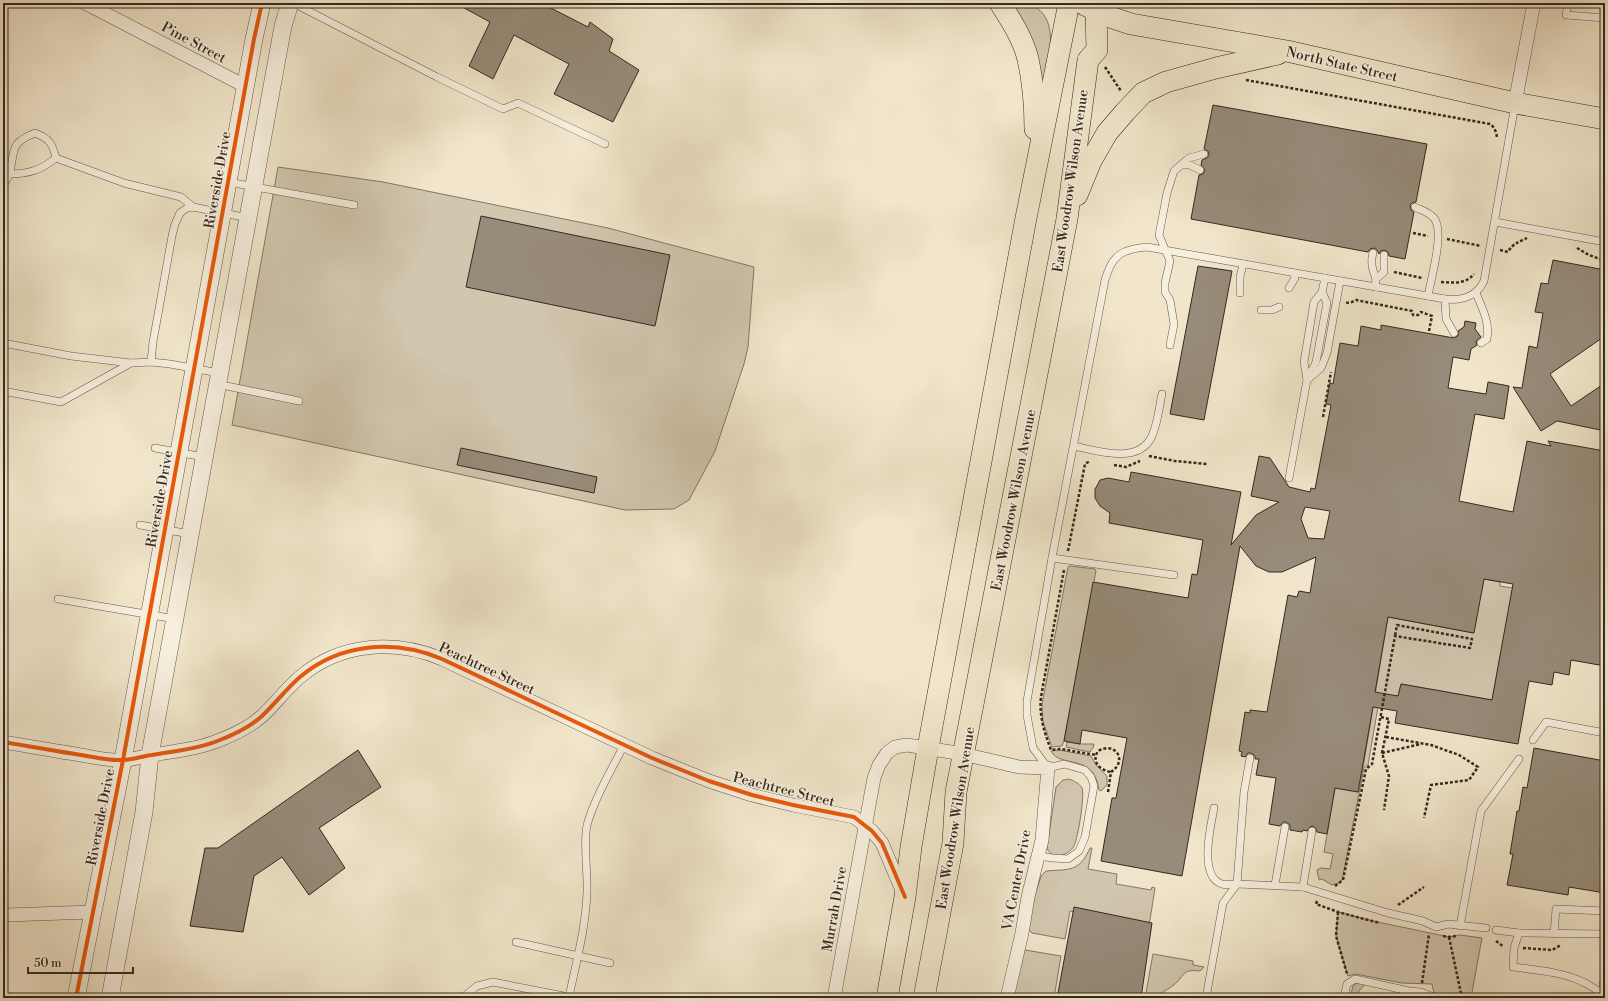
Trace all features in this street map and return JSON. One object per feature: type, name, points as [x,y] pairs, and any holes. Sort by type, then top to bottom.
[{"type":"main road","points":[[1000,3],[1017,32],[1027,57],[1033,91],[1036,165]]},
{"type":"main road","points":[[887,998],[905,897],[911,846],[928,748],[1036,165],[1069,3]]},
{"type":"main road","points":[[1092,5],[1097,50]]},
{"type":"main road","name":"North State Street","points":[[1092,5],[1131,24],[1287,51],[1515,103],[1605,119]]},
{"type":"main road","name":"East Woodrow Wilson Avenue","points":[[924,998],[953,843],[956,792],[1067,219],[1088,60],[1097,50]]},
{"type":"main road","points":[[1067,219],[1091,161],[1107,133],[1139,97],[1166,82],[1287,51]]},
{"type":"street","name":"Pine Street","points":[[85,3],[245,86]]},
{"type":"street","name":"Riverside Drive","points":[[76,998],[123,760],[245,86],[262,3]]},
{"type":"street","points":[[110,998],[144,812],[150,755],[218,378],[283,26],[290,3]]},
{"type":"street","points":[[1515,103],[1534,3]]},
{"type":"street","name":"Peachtree Street","points":[[3,742],[104,759],[123,760],[192,748],[219,741],[240,732],[261,716],[300,677],[340,654],[358,648],[379,646],[401,647],[424,651],[652,758],[723,786],[793,805],[854,817],[866,826],[882,843],[905,897]]},
{"type":"street","points":[[866,826],[874,778],[879,764],[887,753],[895,747],[907,745],[963,754],[1019,767],[1048,768]]},
{"type":"street","name":"VA Center Drive","points":[[1007,998],[1042,840],[1048,768]]},
{"type":"street","name":"Murrah Drive","points":[[834,998],[866,826]]},
{"type":"street","points":[[3,916],[92,912]]},
{"type":"lane","points":[[293,3],[503,109],[518,103],[605,144]]},
{"type":"lane","points":[[1568,3],[1566,15],[1605,18]]},
{"type":"lane","points":[[1038,856],[1068,858],[1079,851],[1085,837],[1094,786],[1091,777],[1085,770],[1064,764],[1048,768],[1033,748],[1027,715],[1031,675],[1052,558],[1107,272],[1119,254],[1126,250],[1147,247],[1340,281],[1376,283],[1445,299],[1452,300],[1467,298],[1476,293],[1484,281],[1515,103]]},
{"type":"lane","points":[[3,186],[10,174],[13,149],[23,138],[35,133],[46,137],[52,145],[56,158]]},
{"type":"lane","points":[[1170,345],[1174,324],[1170,300],[1165,292],[1165,283],[1170,261],[1159,235],[1167,193],[1174,171],[1189,158],[1204,154]]},
{"type":"lane","points":[[10,174],[34,172],[46,166],[56,158]]},
{"type":"lane","points":[[56,158],[124,183],[181,197],[193,207]]},
{"type":"lane","points":[[1181,165],[1190,165],[1200,170]]},
{"type":"lane","points":[[228,182],[354,205]]},
{"type":"lane","points":[[151,362],[154,334],[172,236],[180,213],[187,208],[193,207],[248,218]]},
{"type":"lane","points":[[1415,207],[1428,213],[1434,218],[1438,228],[1439,238],[1428,296]]},
{"type":"lane","points":[[1495,222],[1605,242]]},
{"type":"lane","points":[[1372,253],[1372,270],[1376,283]]},
{"type":"lane","points":[[1376,283],[1384,272],[1384,255]]},
{"type":"lane","points":[[1240,293],[1240,277],[1243,264]]},
{"type":"lane","points":[[1289,288],[1295,278],[1294,273]]},
{"type":"lane","points":[[1307,380],[1304,362],[1314,302],[1322,292],[1325,278]]},
{"type":"lane","points":[[1307,380],[1321,368],[1327,353],[1340,281]]},
{"type":"lane","points":[[1289,478],[1307,380],[1316,362],[1327,303],[1322,292]]},
{"type":"lane","points":[[1476,293],[1487,323],[1488,332],[1487,339],[1481,343]]},
{"type":"lane","points":[[1445,299],[1446,319],[1454,333]]},
{"type":"lane","points":[[1261,310],[1272,310],[1279,306]]},
{"type":"lane","points":[[3,343],[71,356],[131,363],[151,362],[194,368],[218,378],[299,401]]},
{"type":"lane","points":[[3,391],[60,402],[131,363]]},
{"type":"lane","points":[[1074,446],[1115,454],[1134,452],[1152,438],[1162,394]]},
{"type":"lane","points":[[155,448],[204,457]]},
{"type":"lane","points":[[140,526],[190,534]]},
{"type":"lane","points":[[1052,558],[1174,575]]},
{"type":"lane","points":[[58,599],[175,619]]},
{"type":"lane","points":[[1533,740],[1546,722],[1605,733]]},
{"type":"lane","points":[[462,998],[476,986],[492,982],[571,998],[587,892],[587,826],[599,795],[624,745]]},
{"type":"lane","points":[[1206,998],[1223,903],[1237,884],[1244,792],[1250,758]]},
{"type":"lane","points":[[1460,926],[1481,811],[1519,759]]},
{"type":"lane","points":[[1214,808],[1208,840],[1208,869],[1214,879],[1222,884],[1303,887],[1388,913],[1423,921],[1436,928],[1448,924],[1486,928]]},
{"type":"lane","points":[[1275,885],[1285,827]]},
{"type":"lane","points":[[1303,887],[1312,831]]},
{"type":"lane","points":[[1554,934],[1556,909],[1605,911]]},
{"type":"lane","points":[[1496,930],[1519,933],[1605,934]]},
{"type":"lane","points":[[1519,933],[1514,948],[1513,967],[1550,972],[1572,978],[1582,982],[1602,996],[1605,974]]},
{"type":"lane","points":[[516,942],[610,963]]},
{"type":"lane","points":[[1344,998],[1347,984],[1355,979],[1409,991],[1421,992],[1431,996],[1431,998]]},
{"type":"path","points":[[1097,50],[1102,63],[1123,95],[1139,97]]},
{"type":"path","points":[[1244,80],[1490,124],[1493,126],[1497,135],[1498,145]]},
{"type":"path","points":[[1413,233],[1508,252],[1511,246],[1515,243],[1529,238]]},
{"type":"path","points":[[1479,253],[1482,238]]},
{"type":"path","points":[[1576,248],[1605,261]]},
{"type":"path","points":[[1384,272],[1408,274],[1442,282],[1464,282],[1470,280],[1475,273]]},
{"type":"path","points":[[1343,306],[1347,302],[1356,300],[1412,311],[1412,314],[1418,315],[1420,312],[1432,316],[1429,331]]},
{"type":"path","points":[[1323,417],[1332,365]]},
{"type":"path","points":[[1148,455],[1176,462],[1207,464]]},
{"type":"path","points":[[1111,464],[1126,468],[1142,459]]},
{"type":"path","points":[[1096,461],[1088,461],[1085,464],[1066,560],[1040,711],[1042,726],[1051,750],[1061,749],[1096,754]]},
{"type":"path","points":[[1316,904],[1323,882],[1335,886],[1343,880],[1366,769],[1372,764],[1381,717],[1395,636],[1397,625],[1472,639],[1470,648],[1395,636]]},
{"type":"path","points":[[1381,717],[1389,718],[1382,753],[1389,776],[1384,810]]},
{"type":"path","points":[[1386,737],[1423,744],[1459,755],[1478,767],[1469,780],[1430,785],[1424,818]]},
{"type":"path","points":[[1382,753],[1423,744]]},
{"type":"path","points":[[1107,748],[1117,752],[1119,762],[1116,769],[1111,772],[1103,770],[1095,762],[1098,751],[1107,748]]},
{"type":"path","points":[[1108,792],[1111,772]]},
{"type":"path","points":[[1338,912],[1336,936],[1348,976],[1347,984]]},
{"type":"path","points":[[1448,924],[1449,937],[1462,998]]},
{"type":"path","points":[[1421,992],[1429,934]]},
{"type":"shaded area","points":[[1010,3],[1029,4],[1040,11],[1047,20],[1050,32],[1049,58],[1041,96]]},
{"type":"shaded area","points":[[278,167],[383,182],[608,228],[754,267],[748,347],[744,364],[715,451],[689,500],[674,509],[625,510],[232,425]]},
{"type":"shaded area","points":[[1068,567],[1095,569],[1096,571],[1064,741],[1062,746],[1052,747],[1043,722],[1042,704]]},
{"type":"shaded area","points":[[1484,579],[1500,582],[1500,586],[1513,588],[1492,700],[1401,684],[1398,696],[1378,707],[1368,765],[1364,768],[1342,880],[1339,883],[1332,885],[1322,879],[1319,880],[1317,870],[1321,868],[1330,869],[1333,854],[1324,852],[1335,788],[1359,792],[1388,617],[1473,633]]},
{"type":"shaded area","points":[[1067,742],[1094,744],[1090,752],[1066,747]]},
{"type":"shaded area","points":[[1059,750],[1091,756],[1096,765],[1107,776],[1107,785],[1101,791],[1099,790],[1096,778],[1091,770],[1055,756],[1051,751]]},
{"type":"shaded area","points":[[1069,779],[1078,783],[1082,788],[1083,799],[1081,817],[1074,846],[1066,854],[1057,856],[1052,854],[1047,848],[1056,787],[1063,780]]},
{"type":"shaded area","points":[[1090,848],[1092,848],[1088,869],[1117,874],[1116,884],[1151,890],[1152,887],[1155,888],[1149,926],[1070,911],[1065,939],[1032,933],[1028,929],[1026,923],[1041,876],[1046,871],[1067,869],[1077,866],[1082,862]]},
{"type":"shaded area","points":[[1338,912],[1449,937],[1460,935],[1482,938],[1471,998],[1435,998],[1432,984],[1402,983],[1355,974],[1348,976],[1336,936]]},
{"type":"shaded area","points":[[1025,950],[1061,956],[1054,998],[1011,998],[1022,952]]},
{"type":"shaded area","points":[[1153,954],[1193,961],[1193,965],[1204,967],[1200,971],[1186,972],[1176,984],[1163,992],[1162,998],[1145,998]]},
{"type":"shaded area","points":[[1359,982],[1366,983],[1353,998],[1350,998],[1353,986]]},
{"type":"building","points":[[455,3],[541,3],[588,27],[590,22],[613,39],[609,51],[639,70],[613,122],[554,94],[569,64],[514,35],[493,79],[469,66],[490,22]]},
{"type":"building","points":[[1213,105],[1427,144],[1416,202],[1410,205],[1411,210],[1414,212],[1405,259],[1389,256],[1388,252],[1384,250],[1379,254],[1374,248],[1370,249],[1368,252],[1191,219],[1199,175],[1203,174],[1205,170],[1201,165],[1202,160],[1207,158],[1209,155],[1208,151],[1204,149]]},
{"type":"building","points":[[481,216],[670,255],[655,326],[466,287]]},
{"type":"building","points":[[1553,260],[1605,270],[1605,336],[1550,374],[1571,406],[1605,383],[1605,431],[1557,421],[1541,431],[1513,387],[1522,388],[1529,346],[1537,348],[1543,313],[1535,312],[1541,283],[1548,284]]},
{"type":"building","points":[[1198,266],[1232,271],[1204,420],[1170,414]]},
{"type":"building","points":[[1465,321],[1476,323],[1475,329],[1481,337],[1476,341],[1477,345],[1471,349],[1469,360],[1453,357],[1448,388],[1486,394],[1488,382],[1509,386],[1504,419],[1475,414],[1459,501],[1513,512],[1527,441],[1551,446],[1548,441],[1605,451],[1605,666],[1571,660],[1569,675],[1554,672],[1552,685],[1529,681],[1518,744],[1395,723],[1397,711],[1373,707],[1358,792],[1335,788],[1327,834],[1317,832],[1313,826],[1307,831],[1303,830],[1302,832],[1290,830],[1290,825],[1286,822],[1283,822],[1280,826],[1269,824],[1276,778],[1256,775],[1259,759],[1255,759],[1255,756],[1251,753],[1248,753],[1245,757],[1241,756],[1242,752],[1239,751],[1245,712],[1250,713],[1250,710],[1267,712],[1288,595],[1297,597],[1299,591],[1310,593],[1316,557],[1282,572],[1269,572],[1256,566],[1240,546],[1182,876],[1101,861],[1112,798],[1116,798],[1127,738],[1082,730],[1080,744],[1064,741],[1093,582],[1188,598],[1192,574],[1197,575],[1203,540],[1109,523],[1110,513],[1100,506],[1095,498],[1095,489],[1100,480],[1108,478],[1129,482],[1131,472],[1241,492],[1231,545],[1256,515],[1279,502],[1251,496],[1259,456],[1270,458],[1289,487],[1310,492],[1311,488],[1315,489],[1331,405],[1326,404],[1330,383],[1333,384],[1340,343],[1358,346],[1361,326],[1381,330],[1381,325],[1454,338],[1458,336],[1458,331],[1464,327]],"holes":[[[1305,507],[1330,511],[1324,539],[1308,538],[1301,519]],[[1484,579],[1513,584],[1492,700],[1401,684],[1398,696],[1375,692],[1388,617],[1474,633]]]},
{"type":"building","points":[[461,448],[597,477],[594,493],[457,465]]},
{"type":"building","points":[[1534,748],[1605,761],[1605,893],[1569,887],[1568,895],[1507,885],[1513,854],[1510,854],[1517,811],[1519,811],[1523,787],[1527,788]]},
{"type":"building","points":[[358,750],[381,787],[319,828],[345,868],[309,895],[282,857],[254,876],[243,932],[190,926],[205,848],[218,848]]},
{"type":"building","points":[[1074,907],[1152,923],[1141,998],[1057,998]]},
{"type":"cycle path","points":[[76,998],[123,760],[254,39],[262,3]]},
{"type":"cycle path","points":[[3,742],[102,759],[118,760],[195,748],[226,738],[252,724],[262,716],[300,677],[332,657],[350,651],[368,648],[387,647],[405,649],[442,659],[652,758],[709,781],[752,795],[854,817],[872,831],[882,843],[905,897]]}]
